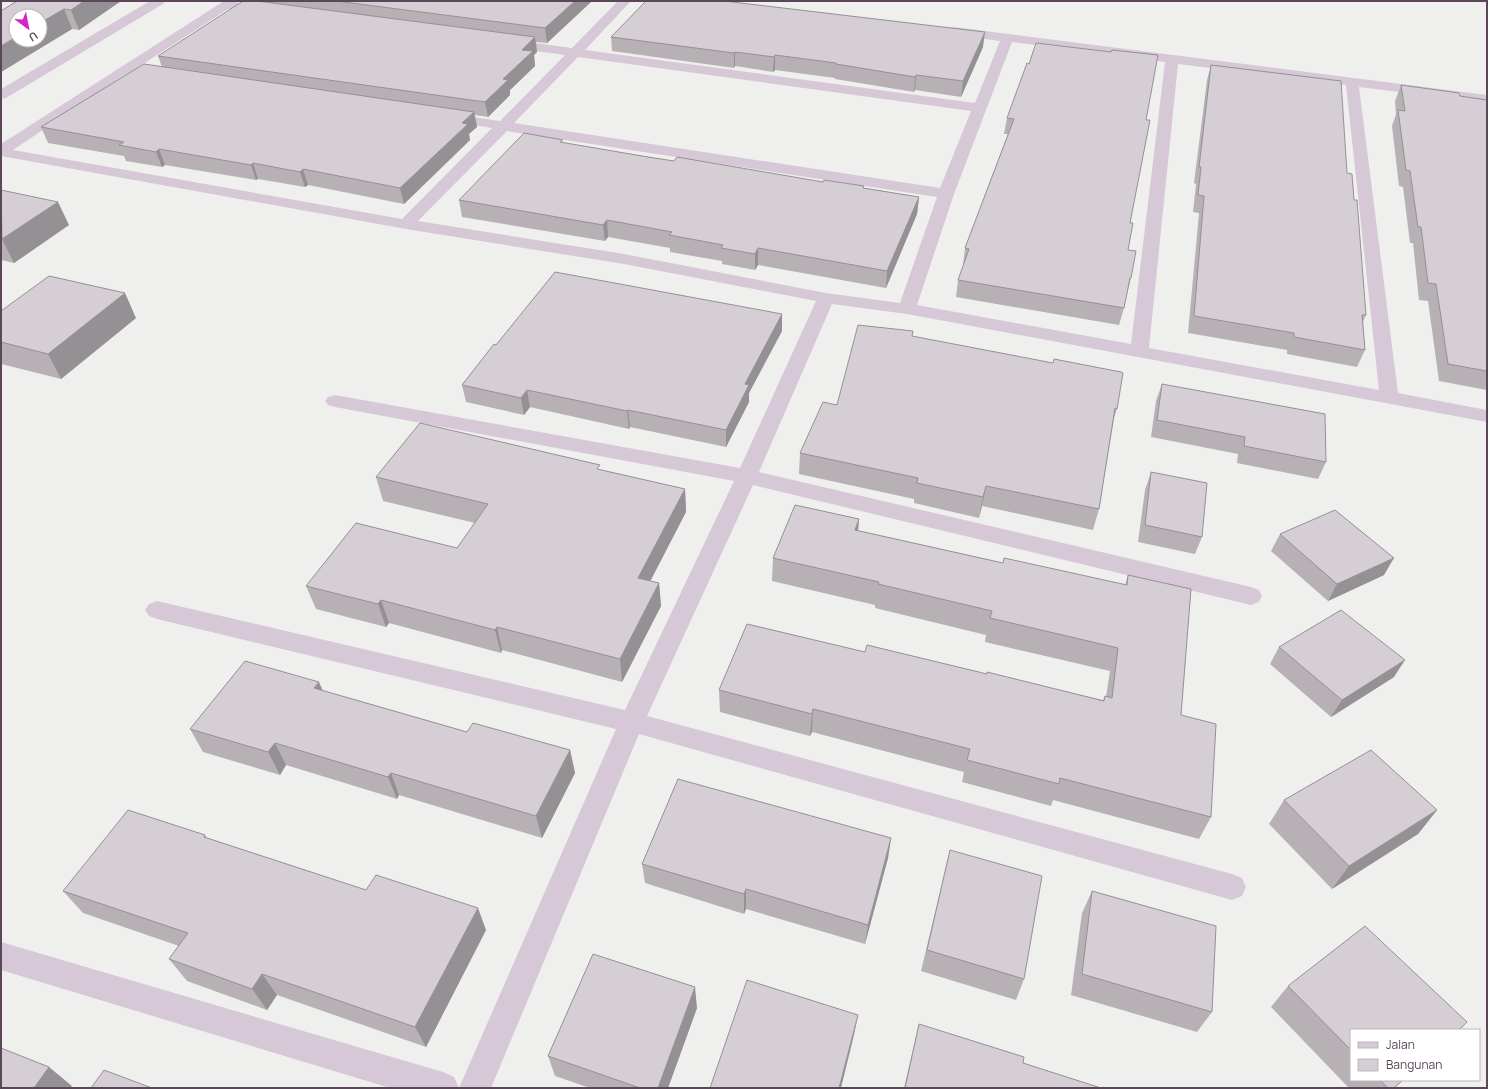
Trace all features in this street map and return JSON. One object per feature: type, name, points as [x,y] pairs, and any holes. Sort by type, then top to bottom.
[{"type":"street","points":[[1,94],[159,1]]},
{"type":"street","points":[[406,224],[625,1]]},
{"type":"street","points":[[1,152],[124,70],[229,3],[280,12]]},
{"type":"street","points":[[943,30],[1487,99]]},
{"type":"street","points":[[908,309],[946,194],[978,108],[1007,38]]},
{"type":"street","points":[[498,42],[978,108]]},
{"type":"street","points":[[1138,351],[1172,59]]},
{"type":"street","points":[[124,70],[178,78]]},
{"type":"street","points":[[1352,82],[1389,397]]},
{"type":"street","points":[[434,115],[946,194]]},
{"type":"street","points":[[1,152],[406,224],[624,260],[826,298],[908,309],[1487,416]]},
{"type":"street","points":[[475,1088],[632,722],[747,476],[826,298]]},
{"type":"street","points":[[335,401],[747,476],[1251,596]]},
{"type":"street","points":[[157,610],[632,722],[1232,887]]},
{"type":"street","points":[[1,956],[443,1088]]},
{"type":"building","points":[[17,1],[84,1],[71,10],[64,9],[48,18],[48,8],[8,8],[8,42],[1,46],[1,11]]},
{"type":"building","points":[[243,1],[257,1],[535,37],[522,50],[533,51],[503,79],[508,80],[485,102],[158,56]]},
{"type":"building","points":[[336,1],[575,1],[545,28]]},
{"type":"building","points":[[646,1],[724,1],[985,32],[963,81],[916,75],[915,77],[836,63],[775,55],[774,57],[734,53],[611,37]]},
{"type":"building","points":[[1036,43],[1111,52],[1112,50],[1158,55],[1146,120],[1150,120],[1130,223],[1133,223],[1128,250],[1136,251],[1124,308],[958,280],[969,249],[965,248],[1014,119],[1007,118]]},
{"type":"building","points":[[144,64],[474,112],[462,123],[468,124],[400,188],[303,169],[300,172],[253,163],[251,165],[159,149],[156,152],[119,145],[124,142],[41,127]]},
{"type":"building","points":[[1211,65],[1341,81],[1347,173],[1352,174],[1354,200],[1357,200],[1366,315],[1362,315],[1365,350],[1294,337],[1294,333],[1194,316],[1204,196],[1198,195],[1201,167],[1199,167]]},
{"type":"building","points":[[1401,85],[1459,93],[1460,96],[1487,100],[1487,371],[1448,364],[1436,284],[1428,283],[1421,227],[1418,227],[1410,171],[1406,170],[1398,110],[1405,111]]},
{"type":"building","points":[[524,133],[563,140],[560,142],[648,157],[674,161],[677,157],[823,182],[824,180],[864,186],[863,188],[919,197],[887,271],[758,248],[755,254],[721,248],[723,245],[669,235],[672,232],[607,220],[603,225],[459,200]]},
{"type":"building","points":[[1,190],[58,202],[2,239]]},
{"type":"building","points":[[555,272],[782,314],[745,384],[749,385],[726,430],[527,390],[521,398],[462,385],[494,344],[496,345]]},
{"type":"building","points":[[49,276],[125,293],[48,354],[1,342],[1,311]]},
{"type":"building","points":[[858,325],[913,331],[912,336],[1053,363],[1054,359],[1123,373],[1117,409],[1115,408],[1099,509],[986,486],[983,497],[917,483],[918,478],[800,453],[823,402],[837,405]]},
{"type":"building","points":[[1162,384],[1325,414],[1326,462],[1244,446],[1245,437],[1157,420]]},
{"type":"building","points":[[420,423],[600,465],[597,469],[685,489],[638,578],[659,583],[620,659],[497,627],[495,630],[381,600],[378,604],[306,586],[356,523],[457,548],[488,504],[376,477]]},
{"type":"building","points":[[1151,472],[1207,483],[1202,537],[1145,525]]},
{"type":"building","points":[[795,505],[859,519],[855,530],[1003,563],[1004,558],[1127,585],[1128,575],[1191,589],[1181,715],[1216,724],[1211,817],[1060,778],[1059,784],[967,760],[970,749],[813,709],[812,714],[719,690],[747,624],[865,652],[867,645],[987,674],[987,672],[1104,701],[1105,696],[1112,698],[1118,648],[990,618],[992,611],[878,584],[879,582],[773,558]]},
{"type":"building","points":[[1335,510],[1394,558],[1337,584],[1280,534]]},
{"type":"building","points":[[1341,610],[1405,660],[1342,700],[1279,647]]},
{"type":"building","points":[[245,661],[319,682],[314,688],[467,732],[473,723],[570,750],[536,816],[391,773],[388,777],[275,743],[268,752],[190,729]]},
{"type":"building","points":[[1371,750],[1437,810],[1349,866],[1284,800]]},
{"type":"building","points":[[678,779],[891,838],[868,925],[746,889],[744,894],[642,864]]},
{"type":"building","points":[[128,810],[205,835],[204,837],[366,890],[376,875],[478,908],[415,1027],[262,974],[252,989],[169,959],[188,933],[63,891]]},
{"type":"building","points":[[950,850],[1042,876],[1024,979],[927,950]]},
{"type":"building","points":[[1092,891],[1216,926],[1212,1012],[1082,974]]},
{"type":"building","points":[[1365,926],[1467,1022],[1460,1029],[1350,1029],[1350,1049],[1288,986]]},
{"type":"building","points":[[593,954],[695,987],[658,1088],[640,1088],[548,1056]]},
{"type":"building","points":[[747,980],[858,1015],[839,1088],[710,1088]]},
{"type":"building","points":[[919,1024],[1024,1057],[1023,1063],[1101,1088],[905,1088]]},
{"type":"building","points":[[1,1048],[49,1067],[34,1088],[1,1088]]},
{"type":"building","points":[[104,1070],[152,1088],[91,1088]]},
{"type":"building","points":[[1381,1081],[1402,1081],[1394,1088],[1388,1088]]}]
